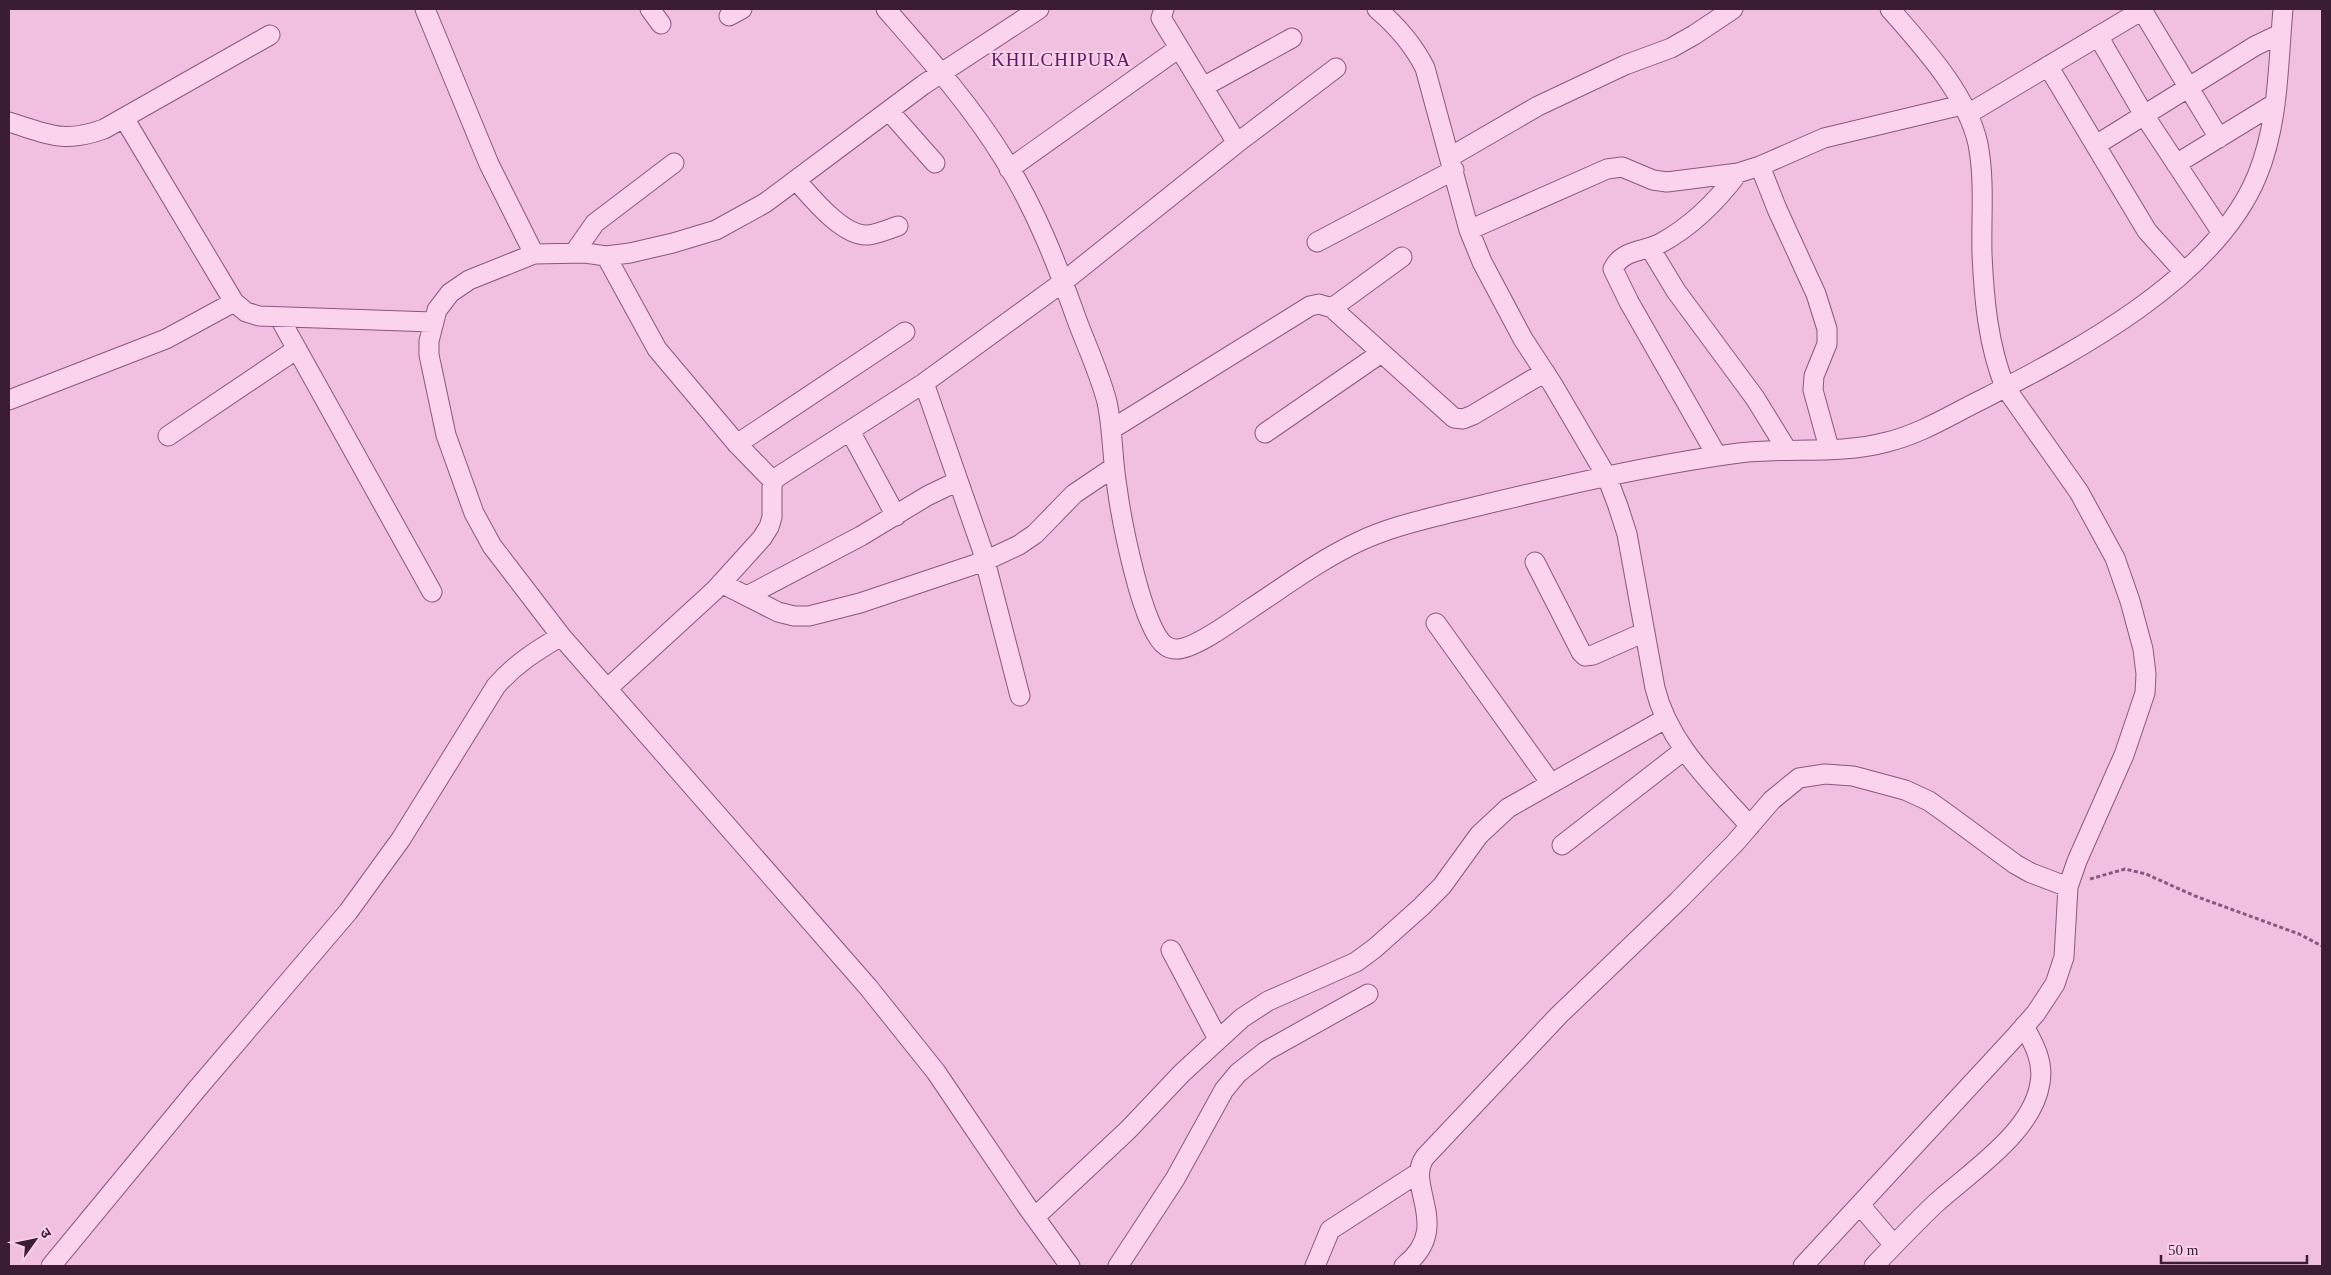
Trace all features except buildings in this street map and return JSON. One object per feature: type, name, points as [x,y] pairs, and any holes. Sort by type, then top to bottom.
[{"type":"street","points":[[425,9],[489,164],[534,254]]},
{"type":"street","points":[[886,9],[976,120],[1010,169],[1028,204],[1063,282],[1106,397],[1112,429],[1114,467],[1123,520],[1144,609],[1153,632],[1164,645],[1176,649],[1191,645],[1214,633],[1324,561],[1382,531],[1607,476],[1717,456],[1787,450],[1862,448],[1889,442],[1915,433],[2005,388],[2112,327],[2150,302],[2184,272],[2222,233],[2245,201],[2257,176],[2271,135],[2283,9]]},
{"type":"street","points":[[1039,9],[940,74],[765,203],[716,230],[674,243],[606,256],[574,253],[534,254],[469,280],[450,293],[436,310],[432,322],[429,355],[434,390],[446,435],[474,513],[492,546],[561,636],[868,986],[936,1072],[1070,1266]]},
{"type":"street","points":[[1164,9],[1161,18],[1237,143]]},
{"type":"street","points":[[1376,9],[1402,33],[1417,52],[1425,68],[1469,230],[1503,304],[1607,476],[1627,534],[1655,688],[1665,719],[1683,751],[1750,826]]},
{"type":"street","points":[[1317,242],[1452,164],[1538,106],[1625,65],[1671,48],[1733,9]]},
{"type":"street","points":[[1803,1266],[2024,1026],[2055,984],[2064,957],[2068,887],[2076,861],[2124,755],[2144,693],[2145,666],[2130,601],[2115,558],[2100,527],[2079,492],[2005,388],[1997,368],[1986,309],[1982,254],[1982,183],[1978,143],[1965,109],[1943,73],[1890,9]]},
{"type":"street","points":[[1469,230],[1607,169],[1622,167],[1653,180],[1667,182],[1738,173],[1760,166],[1824,138],[1965,109],[2048,66],[2143,10],[2219,138]]},
{"type":"street","points":[[2096,144],[2256,46],[2280,34]]},
{"type":"street","points":[[9,122],[66,138],[85,136],[104,129],[270,36]]},
{"type":"street","points":[[2098,36],[2144,115],[2222,233]]},
{"type":"street","points":[[1203,87],[1292,38]]},
{"type":"street","points":[[1010,169],[1179,48]]},
{"type":"street","points":[[2048,66],[2147,231],[2184,272]]},
{"type":"street","points":[[607,689],[721,583],[769,527],[772,518],[771,496],[773,481],[924,383],[1063,282],[1237,143],[1336,68]]},
{"type":"street","points":[[2176,164],[2274,104]]},
{"type":"street","points":[[889,111],[935,164]]},
{"type":"street","points":[[124,118],[234,302],[246,312],[259,316],[432,322]]},
{"type":"street","points":[[574,253],[595,224],[674,162]]},
{"type":"street","points":[[1760,166],[1777,209],[1816,294],[1827,329],[1827,344],[1814,376],[1813,390],[1829,448]]},
{"type":"street","points":[[1717,456],[1615,277],[1613,269],[1616,263],[1638,249],[1650,248],[1680,233],[1723,193],[1738,173]]},
{"type":"street","points":[[796,180],[830,216],[856,233],[867,235],[898,226]]},
{"type":"street","points":[[1650,248],[1676,291],[1755,398],[1787,450]]},
{"type":"street","points":[[606,256],[657,348],[737,444],[773,481]]},
{"type":"street","points":[[1332,308],[1402,257]]},
{"type":"street","points":[[9,400],[166,339],[234,302]]},
{"type":"street","points":[[1112,429],[1310,306],[1319,304],[1332,308],[1435,403],[1454,418],[1462,419],[1545,372]]},
{"type":"street","points":[[279,316],[432,592]]},
{"type":"street","points":[[737,444],[905,332]]},
{"type":"street","points":[[168,436],[297,349]]},
{"type":"street","points":[[1265,433],[1381,354]]},
{"type":"street","points":[[924,383],[984,560],[1020,696]]},
{"type":"street","points":[[850,431],[896,516]]},
{"type":"street","points":[[721,583],[778,612],[794,616],[809,616],[860,603],[984,560],[1019,545],[1035,534],[1074,494],[1114,467]]},
{"type":"street","points":[[747,596],[896,516],[927,496],[958,481]]},
{"type":"street","points":[[1535,562],[1581,652],[1586,656],[1593,656],[1645,632]]},
{"type":"street","points":[[1436,623],[1550,782]]},
{"type":"street","points":[[52,1266],[196,1089],[348,912],[401,839],[496,686],[525,657],[561,636]]},
{"type":"street","points":[[1035,1217],[1128,1130],[1182,1073],[1242,1018],[1268,1002],[1339,971],[1375,948],[1442,886],[1488,824],[1508,808],[1550,782],[1665,719]]},
{"type":"street","points":[[1562,845],[1683,751]]},
{"type":"street","points":[[1404,1266],[1420,1247],[1427,1225],[1427,1210],[1418,1173],[1419,1165],[1425,1157],[1559,1015],[1678,901],[1750,826],[1772,800],[1799,778],[1824,774],[1853,776],[1904,790],[1929,801],[2015,864],[2031,873],[2068,887]]},
{"type":"street","points":[[1171,950],[1218,1039]]},
{"type":"street","points":[[1118,1266],[1175,1178],[1224,1090],[1238,1073],[1266,1051],[1368,994]]},
{"type":"street","points":[[1874,1266],[1935,1205],[2010,1138],[2026,1119],[2038,1092],[2040,1064],[2036,1047],[2024,1026]]},
{"type":"street","points":[[1316,1266],[1330,1230],[1418,1173]]},
{"type":"street","points":[[1860,1205],[1894,1246]]},
{"type":"path","points":[[2068,887],[2106,873],[2125,869],[2146,874],[2195,896],[2299,934],[2322,946]]},
{"type":"district","name":"KHILCHIPURA","points":[[1061,59]]}]
